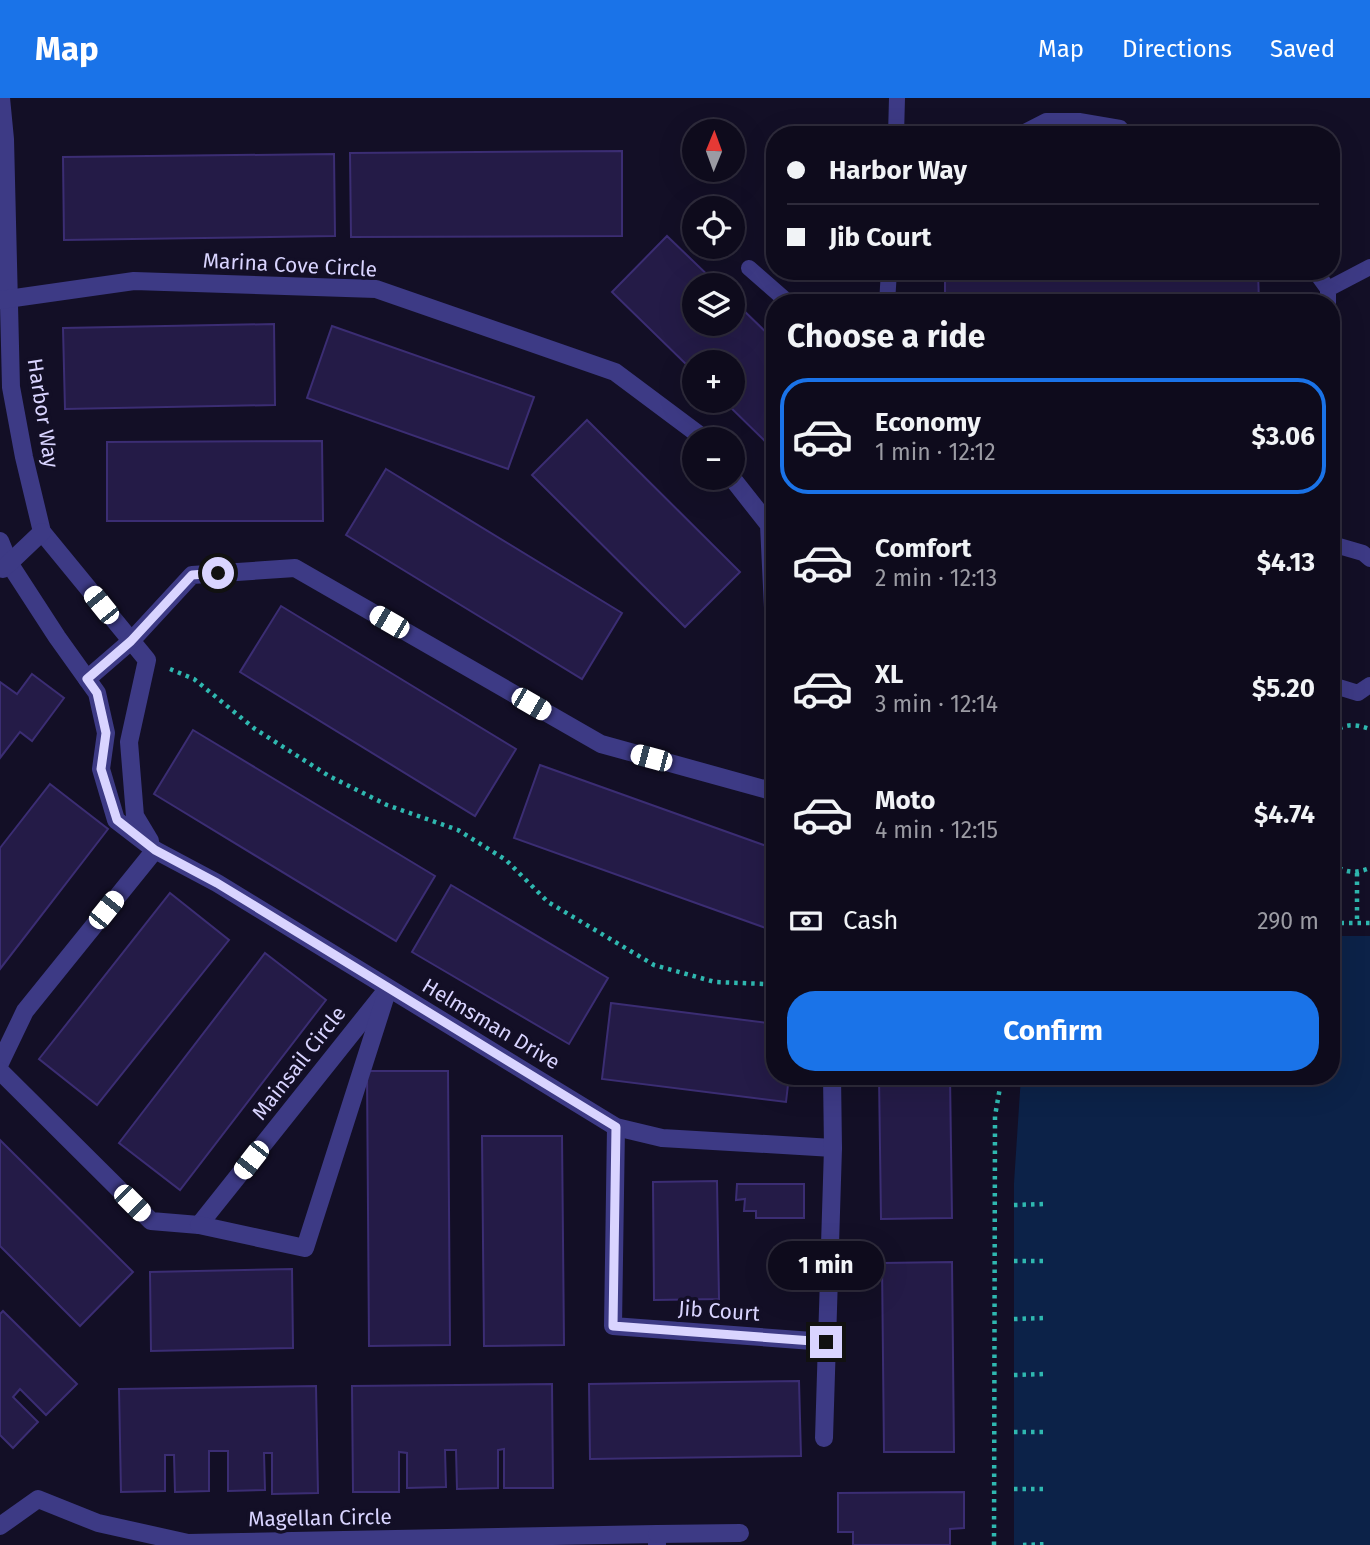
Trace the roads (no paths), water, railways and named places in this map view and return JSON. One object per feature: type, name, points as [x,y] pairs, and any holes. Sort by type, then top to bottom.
[{"type":"street","name":"Harbor Way","points":[[1,98],[5,131],[4,300],[11,387],[24,457],[42,532],[131,641]]},
{"type":"street","name":"Marina Cove Circle","points":[[4,300],[134,281],[376,289],[615,372],[689,427]]},
{"type":"street","points":[[741,490],[766,521]]},
{"type":"street","points":[[4,567],[42,532]]},
{"type":"street","points":[[0,541],[4,567],[92,686],[192,575],[295,568],[601,744],[766,790]]},
{"type":"street","points":[[0,1063],[25,1011],[155,850],[135,816],[129,742],[147,660],[131,641]]},
{"type":"street","name":"Helmsman Drive","points":[[92,686],[106,733],[101,769],[117,820],[155,850],[217,883],[616,1127],[662,1138],[833,1148]]},
{"type":"street","points":[[0,1071],[151,1222],[199,1225],[305,1248],[388,988]]},
{"type":"street","name":"Mainsail Circle","points":[[199,1225],[388,988]]},
{"type":"street","points":[[824,1438],[833,1148],[832,1085]]},
{"type":"street","name":"Jib Court","points":[[616,1127],[613,1326],[826,1342]]},
{"type":"street","name":"Magellan Circle","points":[[0,1526],[38,1499],[98,1522],[188,1543],[657,1540],[740,1533]]},
{"type":"lane","points":[[895,126],[897,98]]},
{"type":"lane","points":[[1036,126],[1046,121],[1089,122],[1110,126]]},
{"type":"lane","points":[[1331,294],[1370,267]]},
{"type":"lane","points":[[749,268],[779,294]]},
{"type":"lane","points":[[1340,546],[1363,553],[1370,559]]},
{"type":"lane","points":[[1340,687],[1358,692],[1370,685]]},
{"type":"water","points":[[1340,936],[1370,936],[1370,1545],[1014,1545],[1014,1183],[1020,1085],[1340,1085]]}]
